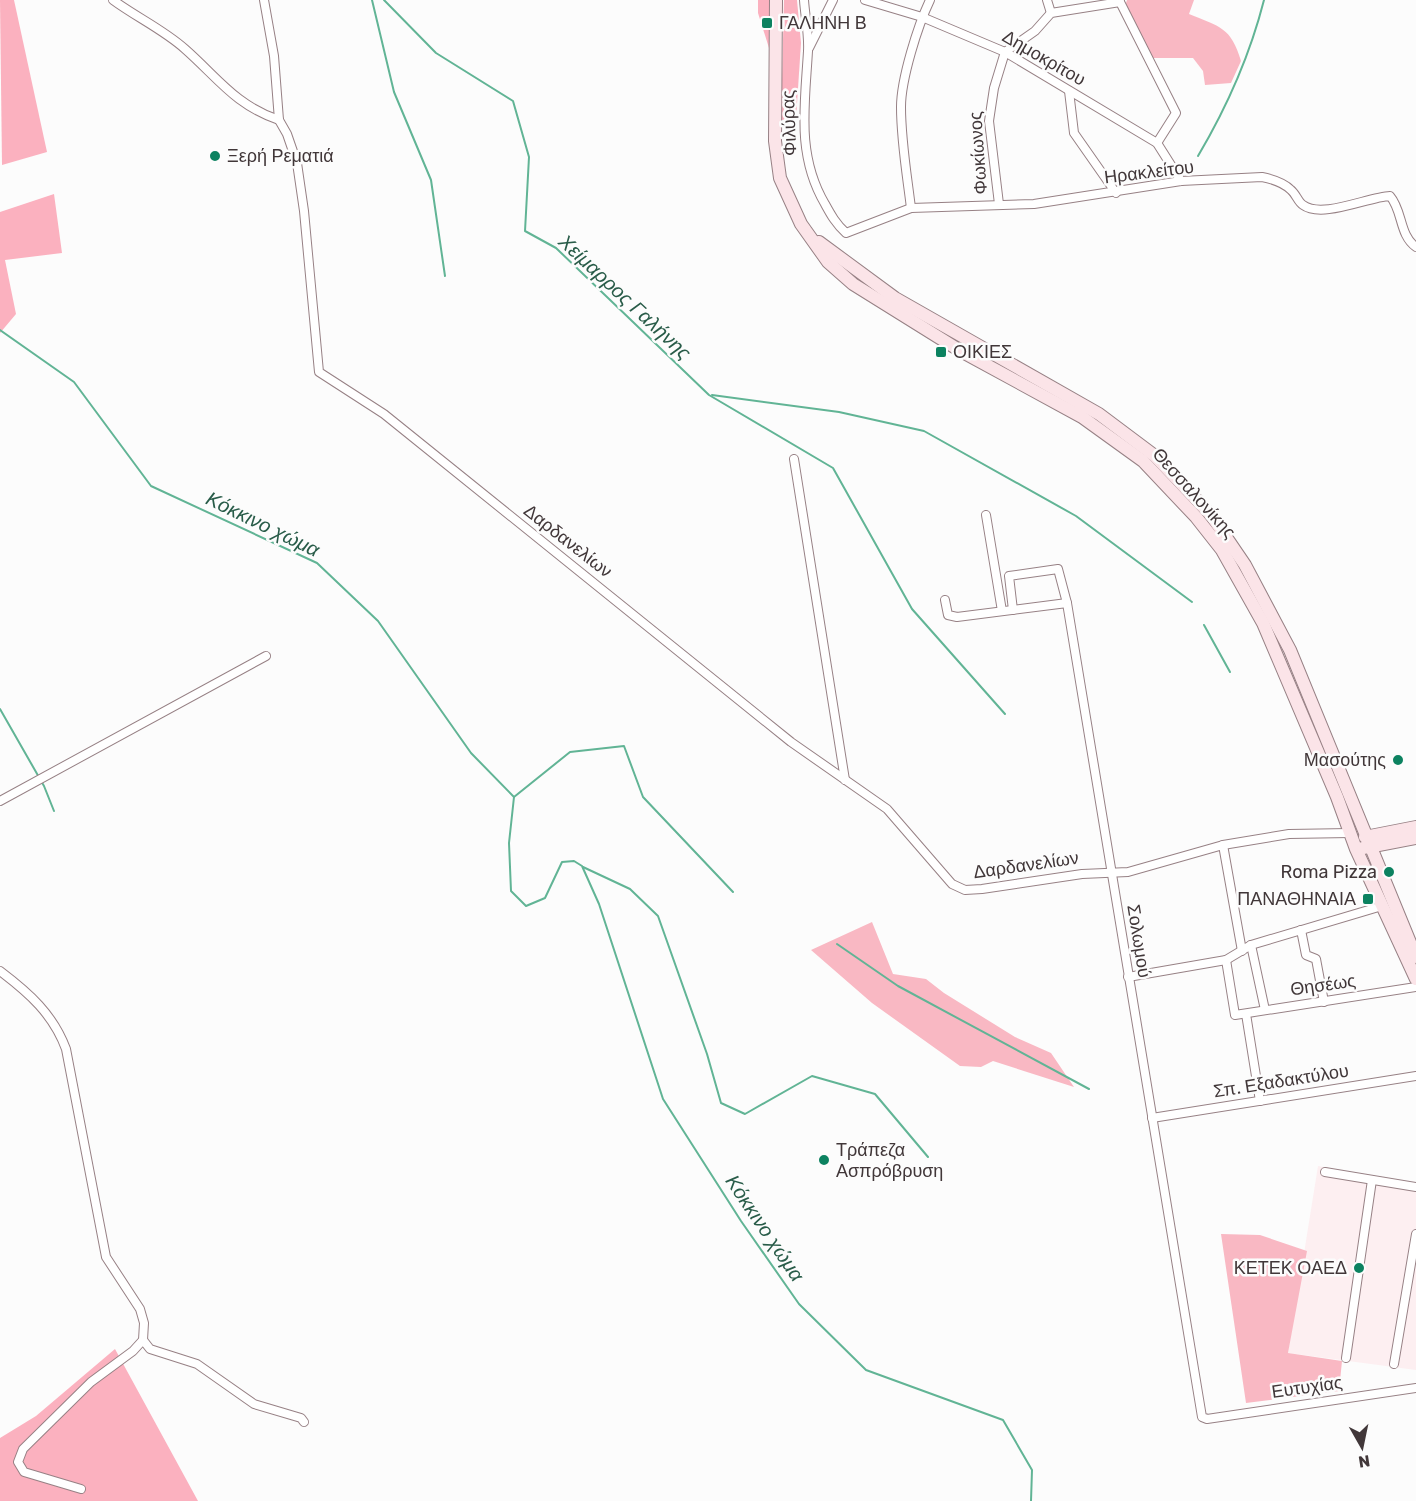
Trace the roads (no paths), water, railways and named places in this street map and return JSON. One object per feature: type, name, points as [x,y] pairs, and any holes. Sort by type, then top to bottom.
[{"type":"main road","name":"Θεσσαλονίκης","points":[[776,0],[774,122],[780,178],[793,211],[813,238],[895,298],[1099,414],[1155,456],[1182,483],[1234,546],[1274,618],[1334,754],[1382,906],[1416,979]]},
{"type":"main road","points":[[1360,839],[1416,828]]},
{"type":"main road","points":[[1360,839],[1416,838]]},
{"type":"main road","name":"Θεσσαλονίκης","points":[[1360,839],[1416,957]]},
{"type":"street","points":[[113,0],[184,48],[230,94],[249,108],[279,120]]},
{"type":"street","name":"Δαρδανελίων","points":[[264,0],[274,56],[279,120],[287,134],[298,172],[311,271],[312,313],[319,372],[384,414],[791,742],[887,809],[948,879],[964,890],[1112,873]]},
{"type":"street","name":"Φιλύρας","points":[[804,0],[808,49],[803,100],[805,155],[818,192],[836,224],[846,233]]},
{"type":"street","points":[[808,49],[833,0]]},
{"type":"street","name":"Δημοκρίτου","points":[[866,0],[922,17],[1005,52],[1157,143],[1180,181]]},
{"type":"street","points":[[911,208],[901,106],[905,81],[922,17],[930,0]]},
{"type":"street","points":[[1047,0],[1051,13]]},
{"type":"street","points":[[1005,52],[1035,31],[1051,13],[1120,1],[1176,113],[1157,143]]},
{"type":"street","name":"Φωκίωνος","points":[[999,204],[988,121],[994,88],[1005,52]]},
{"type":"street","points":[[1069,91],[1074,133],[1116,193]]},
{"type":"street","name":"Ηρακλείτου","points":[[846,233],[911,208],[1034,204],[1116,193],[1180,181],[1271,179],[1290,189],[1303,205],[1316,209],[1338,207],[1390,196],[1395,202],[1408,239],[1416,247]]},
{"type":"street","points":[[794,459],[845,780]]},
{"type":"street","points":[[986,514],[1002,611]]},
{"type":"street","name":"Σολωμού","points":[[1013,610],[1010,576],[1058,569],[1067,603],[1202,1417]]},
{"type":"street","points":[[945,600],[948,615],[957,617],[1067,603]]},
{"type":"street","points":[[0,801],[266,656]]},
{"type":"street","points":[[1112,873],[1148,867],[1223,845],[1289,834],[1360,839]]},
{"type":"street","points":[[1223,845],[1242,951]]},
{"type":"street","points":[[1128,977],[1226,960],[1251,945],[1382,906]]},
{"type":"street","points":[[1301,930],[1306,955],[1316,960],[1324,1002]]},
{"type":"street","points":[[1251,945],[1265,1010]]},
{"type":"street","name":"Θησέως","points":[[1226,960],[1234,1016],[1416,987]]},
{"type":"street","points":[[0,971],[45,1009],[58,1028],[66,1049],[106,1257],[140,1309],[144,1323],[143,1340],[133,1351],[91,1382],[23,1449],[18,1462],[24,1472],[81,1489]]},
{"type":"street","points":[[1246,1014],[1260,1101]]},
{"type":"street","name":"Σπ. Εξαδακτύλου","points":[[1152,1118],[1416,1076]]},
{"type":"street","points":[[1325,1172],[1416,1187]]},
{"type":"street","points":[[1346,1358],[1372,1180]]},
{"type":"street","points":[[1394,1364],[1416,1234]]},
{"type":"street","points":[[143,1340],[150,1349],[197,1364],[254,1404],[301,1418],[304,1422]]},
{"type":"street","name":"Ευτυχίας","points":[[1202,1417],[1207,1419],[1416,1388]]},
{"type":"waterway","points":[[372,0],[394,92],[431,180],[445,276]]},
{"type":"waterway","name":"Χείμαρρος Γαλήνης","points":[[384,0],[436,53],[513,101],[529,157],[525,231],[556,248],[709,395],[833,468],[912,609],[1005,714]]},
{"type":"waterway","points":[[1198,156],[1237,80],[1264,0]]},
{"type":"waterway","name":"Κόκκινο χώμα","points":[[0,330],[74,382],[151,486],[317,563],[378,621],[471,753],[514,797],[509,843],[511,891],[526,906],[545,898],[562,862],[574,861],[582,866],[599,904],[663,1099],[741,1221],[799,1304],[866,1370],[1003,1420],[1032,1470],[1031,1501]]},
{"type":"waterway","name":"Χείμαρρος Γαλήνης","points":[[712,395],[839,412],[924,431],[1076,516],[1192,602]]},
{"type":"waterway","points":[[1204,625],[1230,672]]},
{"type":"waterway","name":"Κόκκινο χώμα","points":[[0,709],[44,786],[54,811]]},
{"type":"waterway","name":"Κόκκινο χώμα","points":[[514,797],[570,752],[624,746],[643,797],[733,892]]},
{"type":"waterway","name":"Κόκκινο χώμα","points":[[583,867],[630,889],[658,916],[707,1054],[721,1103],[745,1114],[812,1076],[875,1094],[928,1157]]},
{"type":"waterway","name":"Κόκκινο χώμα","points":[[837,944],[898,986],[1089,1089]]},
{"type":"place","name":"ΓΑΛΗΝΗ Β","points":[[767,23]]},
{"type":"place","name":"Ξερή Ρεματιά","points":[[215,156]]},
{"type":"place","name":"ΟΙΚΙΕΣ","points":[[941,352]]},
{"type":"place","name":"Μασούτης","points":[[1398,760]]},
{"type":"place","name":"Roma Pizza","points":[[1389,872]]},
{"type":"place","name":"ΠΑΝΑΘΗΝΑΙΑ","points":[[1368,899]]},
{"type":"place","name":"Τράπεζα Ασπρόβρυση","points":[[824,1160]]},
{"type":"place","name":"ΚΕΤΕΚ ΟΑΕΔ","points":[[1359,1268]]}]
